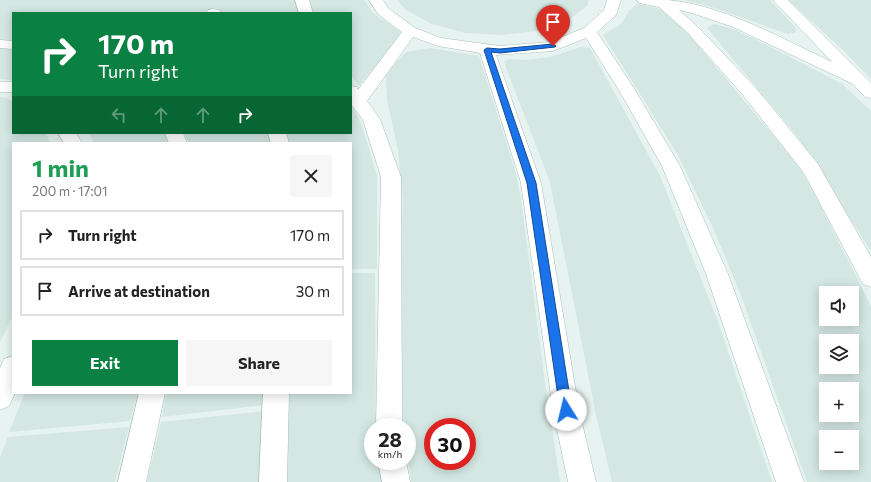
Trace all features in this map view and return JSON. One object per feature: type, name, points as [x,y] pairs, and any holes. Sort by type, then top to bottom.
[{"type":"street","points":[[302,0],[306,12]]},
{"type":"street","points":[[376,0],[383,11],[410,31],[438,42],[500,51],[553,46],[589,32],[610,12],[614,0]]},
{"type":"street","points":[[644,0],[695,9],[738,24],[858,80]]},
{"type":"street","points":[[780,0],[871,93]]},
{"type":"street","points":[[664,4],[693,30],[749,91],[811,169],[871,277]]},
{"type":"street","points":[[389,418],[391,177],[371,119],[355,97],[410,31]]},
{"type":"street","points":[[589,32],[627,90],[671,166],[717,274],[790,482]]},
{"type":"street","points":[[0,44],[12,45]]},
{"type":"street","points":[[487,50],[531,183],[566,410],[582,482]]},
{"type":"street","points":[[0,86],[12,87]]},
{"type":"street","points":[[0,397],[12,370]]},
{"type":"street","points":[[132,482],[152,394]]},
{"type":"street","points":[[273,482],[276,394]]},
{"type":"street","points":[[394,470],[396,482]]},
{"type":"shaded area","points":[[0,0],[296,0],[299,12],[220,12],[219,9],[214,8],[208,10],[207,12],[12,12],[12,40],[0,40]]},
{"type":"shaded area","points":[[308,0],[364,0],[373,13],[403,33],[359,86],[352,76],[352,12],[312,12]]},
{"type":"shaded area","points":[[397,0],[589,0],[587,6],[567,21],[537,31],[502,35],[465,33],[432,24],[406,10]]},
{"type":"shaded area","points":[[684,0],[770,0],[796,28],[795,33],[788,34],[715,8]]},
{"type":"shaded area","points":[[788,0],[871,0],[871,79],[843,50]]},
{"type":"shaded area","points":[[637,4],[666,10],[692,38],[782,146],[801,170],[817,199],[871,306],[871,482],[807,482],[741,295],[714,230],[678,155],[603,35],[621,24],[629,11]]},
{"type":"shaded area","points":[[714,24],[730,28],[755,39],[842,84],[871,111],[871,251],[797,136],[707,28]]},
{"type":"shaded area","points":[[581,47],[590,48],[660,176],[717,319],[772,482],[612,482],[595,410],[550,182],[504,62],[509,59],[527,60],[550,57]]},
{"type":"shaded area","points":[[0,48],[12,48],[12,80],[0,79]]},
{"type":"shaded area","points":[[430,48],[479,56],[516,174],[522,206],[545,383],[560,482],[411,482],[409,470],[416,470],[416,418],[403,418],[402,406],[401,263],[403,199],[398,150],[387,100],[386,76],[396,62],[406,52]]},
{"type":"shaded area","points":[[0,97],[7,98],[12,101],[12,134],[46,134],[50,142],[12,142],[12,317],[0,342]]},
{"type":"shaded area","points":[[352,105],[363,128],[377,176],[377,269],[352,269],[352,142],[288,142],[285,134],[352,134]]},
{"type":"shaded area","points":[[90,134],[164,134],[167,142],[94,142]]},
{"type":"shaded area","points":[[185,134],[268,134],[270,142],[188,142]]},
{"type":"shaded area","points":[[352,273],[375,273],[376,418],[364,418],[364,470],[381,470],[383,482],[283,482],[287,394],[352,394]]},
{"type":"shaded area","points":[[25,394],[138,394],[130,421],[9,432]]},
{"type":"shaded area","points":[[166,394],[266,394],[265,405],[162,417]]},
{"type":"shaded area","points":[[265,411],[262,482],[147,482],[161,422]]},
{"type":"shaded area","points":[[129,427],[115,482],[0,482],[0,458],[8,437]]},
{"type":"route","points":[[553,46],[500,51],[487,50],[531,183],[566,410]]}]
